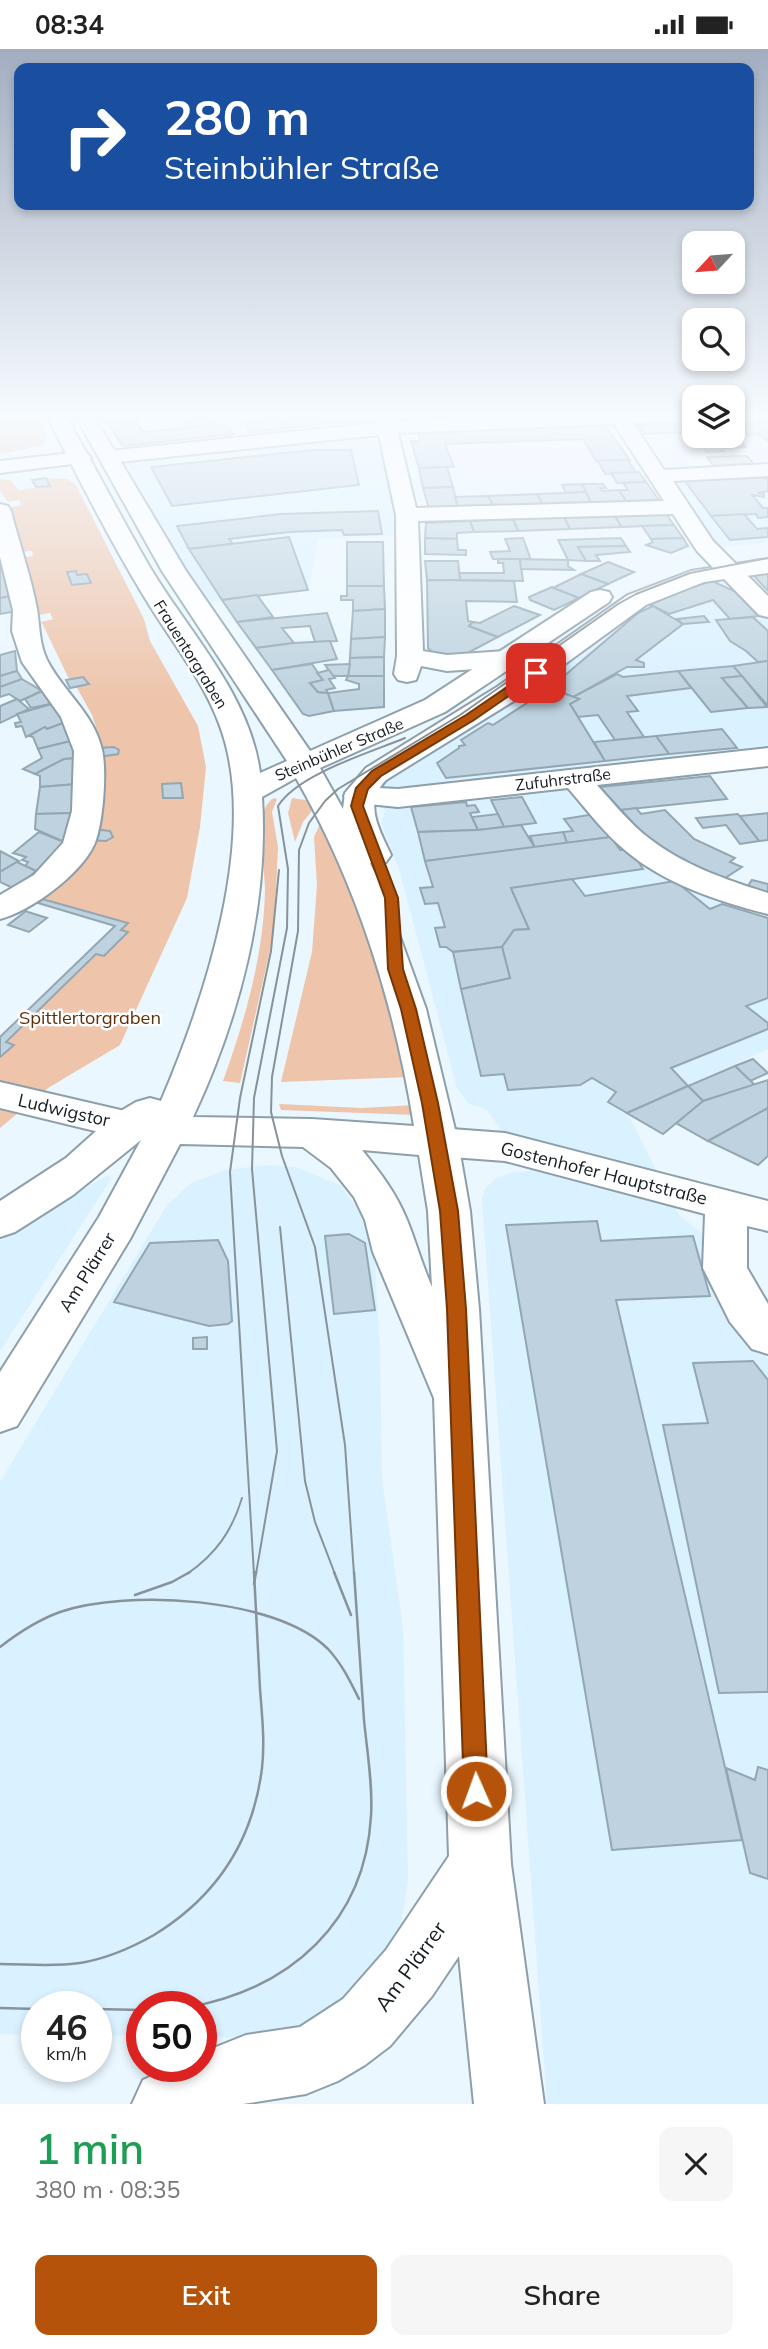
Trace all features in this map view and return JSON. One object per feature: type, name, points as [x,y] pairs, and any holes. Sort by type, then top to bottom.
[{"type":"main road","points":[[0,511],[25,610],[12,623],[40,672],[57,688],[75,717],[88,751],[88,811],[78,845],[46,882],[3,906]]},
{"type":"main road","name":"Frauentorgraben","points":[[109,511],[141,573],[226,708],[235,727],[242,758],[247,843],[240,907]]},
{"type":"main road","name":"Frauentorgraben","points":[[140,511],[178,578],[297,755]]},
{"type":"main road","points":[[406,511],[408,665],[505,659]]},
{"type":"main road","points":[[407,516],[561,511]]},
{"type":"main road","points":[[682,511],[720,562],[768,610]]},
{"type":"main road","name":"Steinbühler Straße","points":[[359,796],[376,774],[507,694],[620,609],[720,562],[768,547]]},
{"type":"main road","name":"Steinbühler Straße","points":[[435,706],[362,727],[334,731],[297,730],[297,755],[370,737],[435,706],[609,592],[666,566],[720,562],[768,566]]},
{"type":"main road","points":[[242,758],[272,778],[297,755],[367,890],[396,969],[418,1049],[438,1142],[449,1211],[454,1276],[480,1864],[509,2104]]},
{"type":"main road","name":"Zufuhrstraße","points":[[297,755],[359,796],[398,798],[768,757]]},
{"type":"main road","name":"Steinbühler Straße","points":[[245,795],[272,778]]},
{"type":"main road","points":[[576,779],[637,844],[659,860],[695,879],[768,904]]},
{"type":"main road","points":[[359,796],[358,812],[391,898],[396,969]]},
{"type":"main road","name":"Am Plärrer","points":[[0,1221],[77,1172],[109,1145],[148,1128],[188,1087],[221,997],[240,907]]},
{"type":"main road","name":"Ludwigstor","points":[[14,1099],[148,1128]]},
{"type":"main road","points":[[148,1128],[312,1133],[438,1142]]},
{"type":"main road","name":"Am Plärrer","points":[[0,1412],[102,1249],[148,1128]]},
{"type":"main road","points":[[312,1133],[345,1158],[371,1190],[386,1220],[395,1252],[458,1403]]},
{"type":"main road","name":"Gostenhofer Hauptstraße","points":[[438,1142],[505,1147],[768,1216]]},
{"type":"main road","points":[[726,1205],[725,1268],[746,1310],[768,1336]]},
{"type":"main road","name":"Am Plärrer","points":[[167,2104],[248,2068],[289,2065],[316,2057],[369,2022],[400,1985],[480,1864]]},
{"type":"shaded area","points":[[153,511],[395,511],[398,529],[395,536],[319,539],[308,590],[203,603]]},
{"type":"shaded area","points":[[691,511],[768,511],[768,543],[726,547],[712,543]]},
{"type":"shaded area","points":[[715,579],[736,586],[768,618],[768,749],[572,769],[566,773],[633,846],[768,908],[768,1049],[627,1113],[679,1215],[703,1234],[747,1334],[768,1359],[768,2104],[547,2104],[482,1200],[485,1189],[495,1179],[513,1172],[530,1171],[487,1110],[468,1103],[457,1088],[401,876],[381,822],[385,812],[379,791],[383,781],[653,596]]},
{"type":"shaded area","points":[[267,1165],[295,1167],[340,1185],[360,1212],[375,1263],[380,1350],[382,1479],[403,1628],[408,1881],[398,1942],[309,2038],[217,2037],[217,1991],[126,1991],[126,2036],[112,2035],[112,1991],[21,1991],[21,2035],[0,2034],[0,1482],[167,1205],[191,1183],[226,1170]]},
{"type":"shaded area","points":[[107,1176],[111,1177],[107,1185],[0,1351],[0,1241],[63,1200]]},
{"type":"green space","name":"Spittlertorgraben","points":[[12,511],[89,511],[144,619],[150,641],[198,726],[206,767],[200,827],[187,898],[120,1045],[48,1088],[0,1128],[0,1057],[14,1045],[6,1042],[96,954],[104,956],[128,932],[121,930],[127,922],[42,899],[76,871],[93,841],[106,841],[113,837],[110,831],[97,830],[102,810],[102,757],[114,755],[119,750],[114,747],[103,748],[92,715],[76,686],[88,683],[83,677],[69,679],[41,622],[53,619],[50,613],[39,615],[21,558],[33,556],[32,551],[21,552]]},
{"type":"green space","points":[[274,798],[277,799],[272,812],[278,847],[274,932],[240,1083],[223,1081],[246,1011],[257,962],[265,889],[261,826],[267,805]]},
{"type":"green space","points":[[292,798],[311,801],[315,807],[303,822],[295,842],[288,813]]},
{"type":"green space","points":[[322,820],[385,970],[410,1077],[281,1082],[312,952],[317,885],[314,837]]},
{"type":"green space","points":[[279,1104],[362,1108],[415,1105],[416,1115],[281,1110]]},
{"type":"building","points":[[378,511],[382,534],[344,535],[342,530],[289,532],[229,539],[233,544],[189,549],[177,526],[281,514]]},
{"type":"building","points":[[707,511],[768,511],[768,517],[758,518],[756,514],[711,516]]},
{"type":"building","points":[[666,514],[674,525],[621,527],[615,516]]},
{"type":"building","points":[[744,514],[757,529],[768,528],[768,537],[730,540],[711,516]]},
{"type":"building","points":[[615,516],[621,527],[570,529],[564,517]]},
{"type":"building","points":[[564,517],[570,529],[518,531],[513,519]]},
{"type":"building","points":[[513,519],[518,531],[474,532],[470,521]]},
{"type":"building","points":[[470,521],[474,532],[457,533],[457,539],[425,538],[426,523]]},
{"type":"building","points":[[674,525],[683,538],[651,539],[642,526]]},
{"type":"building","points":[[289,537],[308,590],[222,600],[189,549]]},
{"type":"building","points":[[425,538],[457,539],[458,550],[466,550],[466,555],[425,554]]},
{"type":"building","points":[[523,538],[531,560],[493,559],[490,552],[510,551],[505,539]]},
{"type":"building","points":[[621,538],[626,546],[578,547],[586,561],[568,560],[558,540]]},
{"type":"building","points":[[683,538],[688,546],[671,553],[646,545],[653,542],[651,539]]},
{"type":"building","points":[[347,542],[383,542],[384,586],[347,586]]},
{"type":"building","points":[[626,546],[630,552],[596,555],[600,561],[586,561],[578,547]]},
{"type":"building","points":[[498,559],[520,559],[523,581],[460,580],[459,573],[504,573],[503,563],[498,563]]},
{"type":"building","points":[[520,559],[568,560],[568,566],[574,570],[521,569]]},
{"type":"building","points":[[425,561],[458,561],[460,580],[427,580]]},
{"type":"building","points":[[608,562],[634,572],[608,584],[581,574]]},
{"type":"building","points":[[2,566],[11,596],[0,598],[0,567]]},
{"type":"building","points":[[76,571],[77,575],[87,574],[91,583],[72,585],[67,572]]},
{"type":"building","points":[[768,573],[768,591],[753,575]]},
{"type":"building","points":[[581,574],[608,584],[579,598],[553,588]]},
{"type":"building","points":[[427,580],[514,581],[517,602],[466,601],[468,621],[473,622],[469,626],[498,637],[464,655],[434,654],[428,648]]},
{"type":"building","points":[[712,581],[736,592],[759,616],[730,619],[713,600],[669,614],[645,602]]},
{"type":"building","points":[[347,586],[384,586],[385,609],[353,611],[353,600],[341,600],[341,596],[347,596]]},
{"type":"building","points":[[552,587],[579,598],[554,610],[530,600],[529,597]]},
{"type":"building","points":[[257,595],[273,617],[237,622],[222,600]]},
{"type":"building","points":[[11,596],[17,611],[0,614],[0,598]]},
{"type":"building","points":[[514,606],[540,615],[498,637],[469,626],[473,622],[480,623]]},
{"type":"building","points":[[653,606],[683,624],[636,660],[644,663],[644,667],[627,667],[573,697],[550,688],[638,613]]},
{"type":"building","points":[[385,609],[385,637],[351,639],[353,611]]},
{"type":"building","points":[[327,613],[337,641],[315,642],[310,626],[282,628],[294,643],[256,648],[237,622]]},
{"type":"building","points":[[704,616],[709,622],[683,624],[677,619]]},
{"type":"building","points":[[753,617],[768,631],[768,661],[758,662],[730,641],[716,620]]},
{"type":"building","points":[[385,637],[384,657],[350,658],[351,639]]},
{"type":"building","points":[[330,641],[337,659],[272,670],[256,648],[294,643]]},
{"type":"building","points":[[15,651],[17,671],[0,676],[0,655]]},
{"type":"building","points":[[384,657],[384,676],[348,676],[350,658]]},
{"type":"building","points":[[768,661],[768,706],[733,666]]},
{"type":"building","points":[[312,664],[323,680],[310,683],[318,692],[328,693],[334,711],[309,716],[303,714],[272,670]]},
{"type":"building","points":[[350,664],[348,676],[333,676],[325,665]]},
{"type":"building","points":[[733,666],[742,676],[722,678],[748,708],[711,712],[678,671]]},
{"type":"building","points":[[329,670],[335,678],[329,679],[335,688],[326,690],[328,693],[318,692],[310,683],[323,680],[317,673]]},
{"type":"building","points":[[17,671],[22,679],[0,687],[0,676]]},
{"type":"building","points":[[678,671],[691,688],[627,696],[638,711],[627,712],[644,737],[615,740],[598,715],[578,717],[570,704],[579,699],[573,697],[617,674],[623,677]]},
{"type":"building","points":[[348,676],[384,676],[384,707],[334,711],[328,693],[359,689],[359,684],[346,680]]},
{"type":"building","points":[[742,676],[767,707],[748,708],[722,678]]},
{"type":"building","points":[[83,677],[89,684],[70,688],[66,680]]},
{"type":"building","points":[[22,679],[42,691],[20,701],[9,694],[0,697],[0,687]]},
{"type":"building","points":[[550,688],[579,699],[570,704],[605,761],[446,778],[437,763],[459,746],[465,745],[461,740],[488,723],[493,725]]},
{"type":"building","points":[[42,691],[55,703],[31,708],[25,699]]},
{"type":"building","points":[[17,699],[29,709],[0,723],[0,706]]},
{"type":"building","points":[[55,703],[63,723],[47,729],[45,727],[26,737],[22,726],[16,727],[15,723],[21,722],[17,714]]},
{"type":"building","points":[[63,723],[71,741],[38,749],[33,737],[29,736],[45,727],[47,729]]},
{"type":"building","points":[[722,729],[737,748],[669,754],[656,736]]},
{"type":"building","points":[[656,736],[669,754],[605,761],[594,742]]},
{"type":"building","points":[[71,741],[78,758],[64,759],[35,774],[23,769],[42,758],[38,749]]},
{"type":"building","points":[[114,747],[119,750],[118,754],[99,757],[99,748]]},
{"type":"building","points":[[78,758],[77,784],[40,787],[40,776],[35,774],[64,759]]},
{"type":"building","points":[[710,776],[727,799],[621,810],[600,787]]},
{"type":"building","points":[[181,783],[183,798],[163,798],[162,784]]},
{"type":"building","points":[[77,784],[75,813],[36,814],[40,787]]},
{"type":"building","points":[[522,797],[536,823],[504,827],[491,800]]},
{"type":"building","points":[[466,802],[467,806],[475,805],[479,812],[470,813],[478,830],[418,832],[411,807]]},
{"type":"building","points":[[636,808],[641,814],[665,810],[694,839],[735,858],[730,862],[742,867],[722,880],[655,846],[621,810]]},
{"type":"building","points":[[75,813],[69,844],[35,829],[36,814]]},
{"type":"building","points":[[768,813],[768,840],[759,841],[740,816]]},
{"type":"building","points":[[498,814],[504,827],[478,830],[472,817]]},
{"type":"building","points":[[595,814],[618,836],[567,843],[563,832],[573,831],[564,819]]},
{"type":"building","points":[[738,814],[759,841],[740,844],[726,825],[703,828],[696,818]]},
{"type":"building","points":[[521,825],[535,848],[425,861],[418,832],[478,830]]},
{"type":"building","points":[[92,829],[110,831],[113,837],[106,841],[87,840]]},
{"type":"building","points":[[39,832],[69,844],[36,871],[25,866],[28,862],[22,860],[26,857],[13,853]]},
{"type":"building","points":[[563,832],[567,843],[535,848],[530,836]]},
{"type":"building","points":[[611,837],[620,850],[631,850],[643,869],[511,888],[529,929],[514,930],[502,947],[453,952],[446,947],[440,947],[435,928],[445,927],[438,903],[425,904],[420,888],[433,887],[425,861]]},
{"type":"building","points":[[0,851],[19,861],[0,872]]},
{"type":"building","points":[[17,862],[36,871],[15,889],[0,882],[0,872]]},
{"type":"building","points":[[572,879],[585,896],[675,881],[710,909],[722,904],[768,918],[768,998],[746,1006],[768,1023],[768,1029],[671,1068],[688,1086],[627,1113],[608,1102],[616,1092],[592,1078],[580,1085],[508,1090],[504,1074],[481,1076],[461,989],[510,978],[502,947],[514,930],[529,929],[511,888]]},
{"type":"building","points":[[752,880],[768,884],[768,897],[745,890]]},
{"type":"building","points":[[42,899],[128,923],[121,930],[128,932],[104,956],[96,954],[6,1042],[14,1045],[0,1057],[0,1037],[115,926],[38,903]]},
{"type":"building","points":[[26,911],[47,918],[29,932],[8,925]]},
{"type":"building","points":[[502,947],[510,978],[461,989],[453,952]]},
{"type":"building","points":[[753,1059],[768,1073],[750,1081],[735,1066]]},
{"type":"building","points":[[735,1066],[756,1086],[703,1101],[688,1086]]},
{"type":"building","points":[[768,1080],[768,1108],[708,1141],[676,1123],[703,1101]]},
{"type":"building","points":[[688,1086],[703,1101],[663,1134],[627,1113]]},
{"type":"building","points":[[768,1108],[768,1156],[758,1165],[708,1141]]},
{"type":"building","points":[[597,1221],[601,1241],[693,1236],[710,1296],[616,1300],[742,1840],[612,1850],[506,1225]]},
{"type":"building","points":[[349,1234],[365,1243],[375,1310],[334,1314],[325,1236]]},
{"type":"building","points":[[218,1240],[228,1261],[232,1321],[228,1324],[209,1326],[114,1302],[150,1243]]},
{"type":"building","points":[[207,1337],[207,1349],[193,1349],[193,1338]]},
{"type":"building","points":[[753,1361],[768,1380],[768,1692],[719,1693],[663,1425],[708,1423],[693,1363]]},
{"type":"building","points":[[758,1767],[768,1770],[768,1879],[750,1873],[726,1768],[755,1780]]},
{"type":"tram line","points":[[354,1574],[345,1445],[315,1247],[282,1156],[271,1112],[272,1077],[298,931],[299,850],[309,823],[325,801],[338,789],[460,715],[618,604],[690,573],[768,558]]},
{"type":"tram line","points":[[256,1574],[277,1451],[252,1169],[254,1098],[287,928],[288,869],[278,806],[301,784],[317,774],[405,738]]},
{"type":"tram line","points":[[254,1574],[230,1172],[240,1098],[271,951],[279,870]]},
{"type":"tram line","points":[[280,1227],[305,1481],[315,1522],[335,1574]]},
{"type":"tram line","points":[[188,1573],[222,1541],[242,1498]]},
{"type":"tram line","points":[[254,1572],[254,1581]]},
{"type":"tram line","points":[[254,1581],[256,1572]]},
{"type":"tram line","points":[[334,1572],[351,1615]]},
{"type":"tram line","points":[[217,2000],[260,1984],[290,1966],[316,1944],[338,1918],[354,1888],[366,1854],[371,1816],[370,1780],[354,1572]]},
{"type":"tram line","points":[[135,1595],[172,1582],[188,1573]]},
{"type":"tram line","points":[[254,1581],[256,1613]]},
{"type":"tram line","points":[[0,1647],[44,1619],[89,1605],[161,1600],[200,1602],[256,1613]]},
{"type":"tram line","points":[[0,1964],[80,1963],[127,1949],[176,1920],[196,1903],[228,1865],[250,1820],[262,1768],[263,1729],[256,1613]]},
{"type":"tram line","points":[[256,1613],[304,1632],[328,1649],[359,1699]]},
{"type":"tram line","points":[[0,2008],[21,2009]]},
{"type":"tram line","points":[[112,2009],[126,2010]]},
{"type":"route","points":[[476,1791],[456,1309],[449,1211],[430,1103],[396,969],[391,898],[357,806],[363,788],[376,774],[507,694],[536,673]]}]
